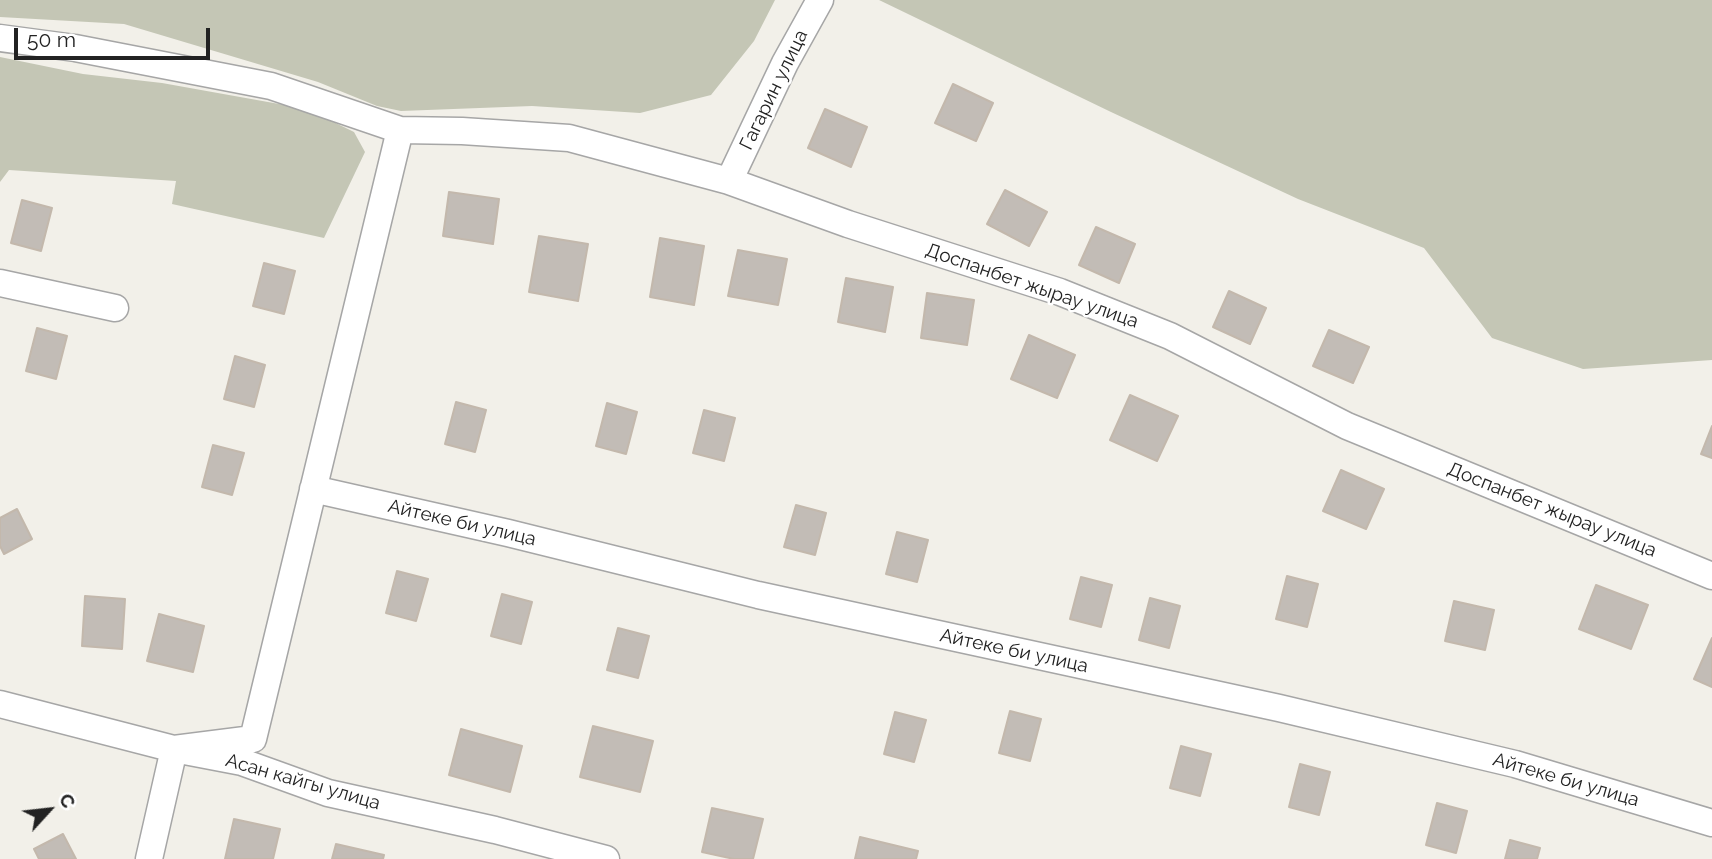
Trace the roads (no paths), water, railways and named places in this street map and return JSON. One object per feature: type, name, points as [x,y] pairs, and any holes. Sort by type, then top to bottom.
[{"type":"street","name":"Гагарин улица","points":[[729,181],[785,63],[820,0]]},
{"type":"street","name":"Доспанбет жырау улица","points":[[0,38],[75,48],[271,86],[400,130],[569,138],[729,181],[848,224],[1072,296],[1170,336],[1347,426],[1712,576]]},
{"type":"street","points":[[149,859],[174,749],[253,739],[400,130]]},
{"type":"street","points":[[0,284],[115,308]]},
{"type":"street","name":"Айтеке би улица","points":[[313,489],[508,533],[758,595],[1279,709],[1515,764],[1712,823]]},
{"type":"street","name":"Асан кайгы улица","points":[[0,704],[174,749],[242,762],[328,793],[495,830],[606,859]]}]
